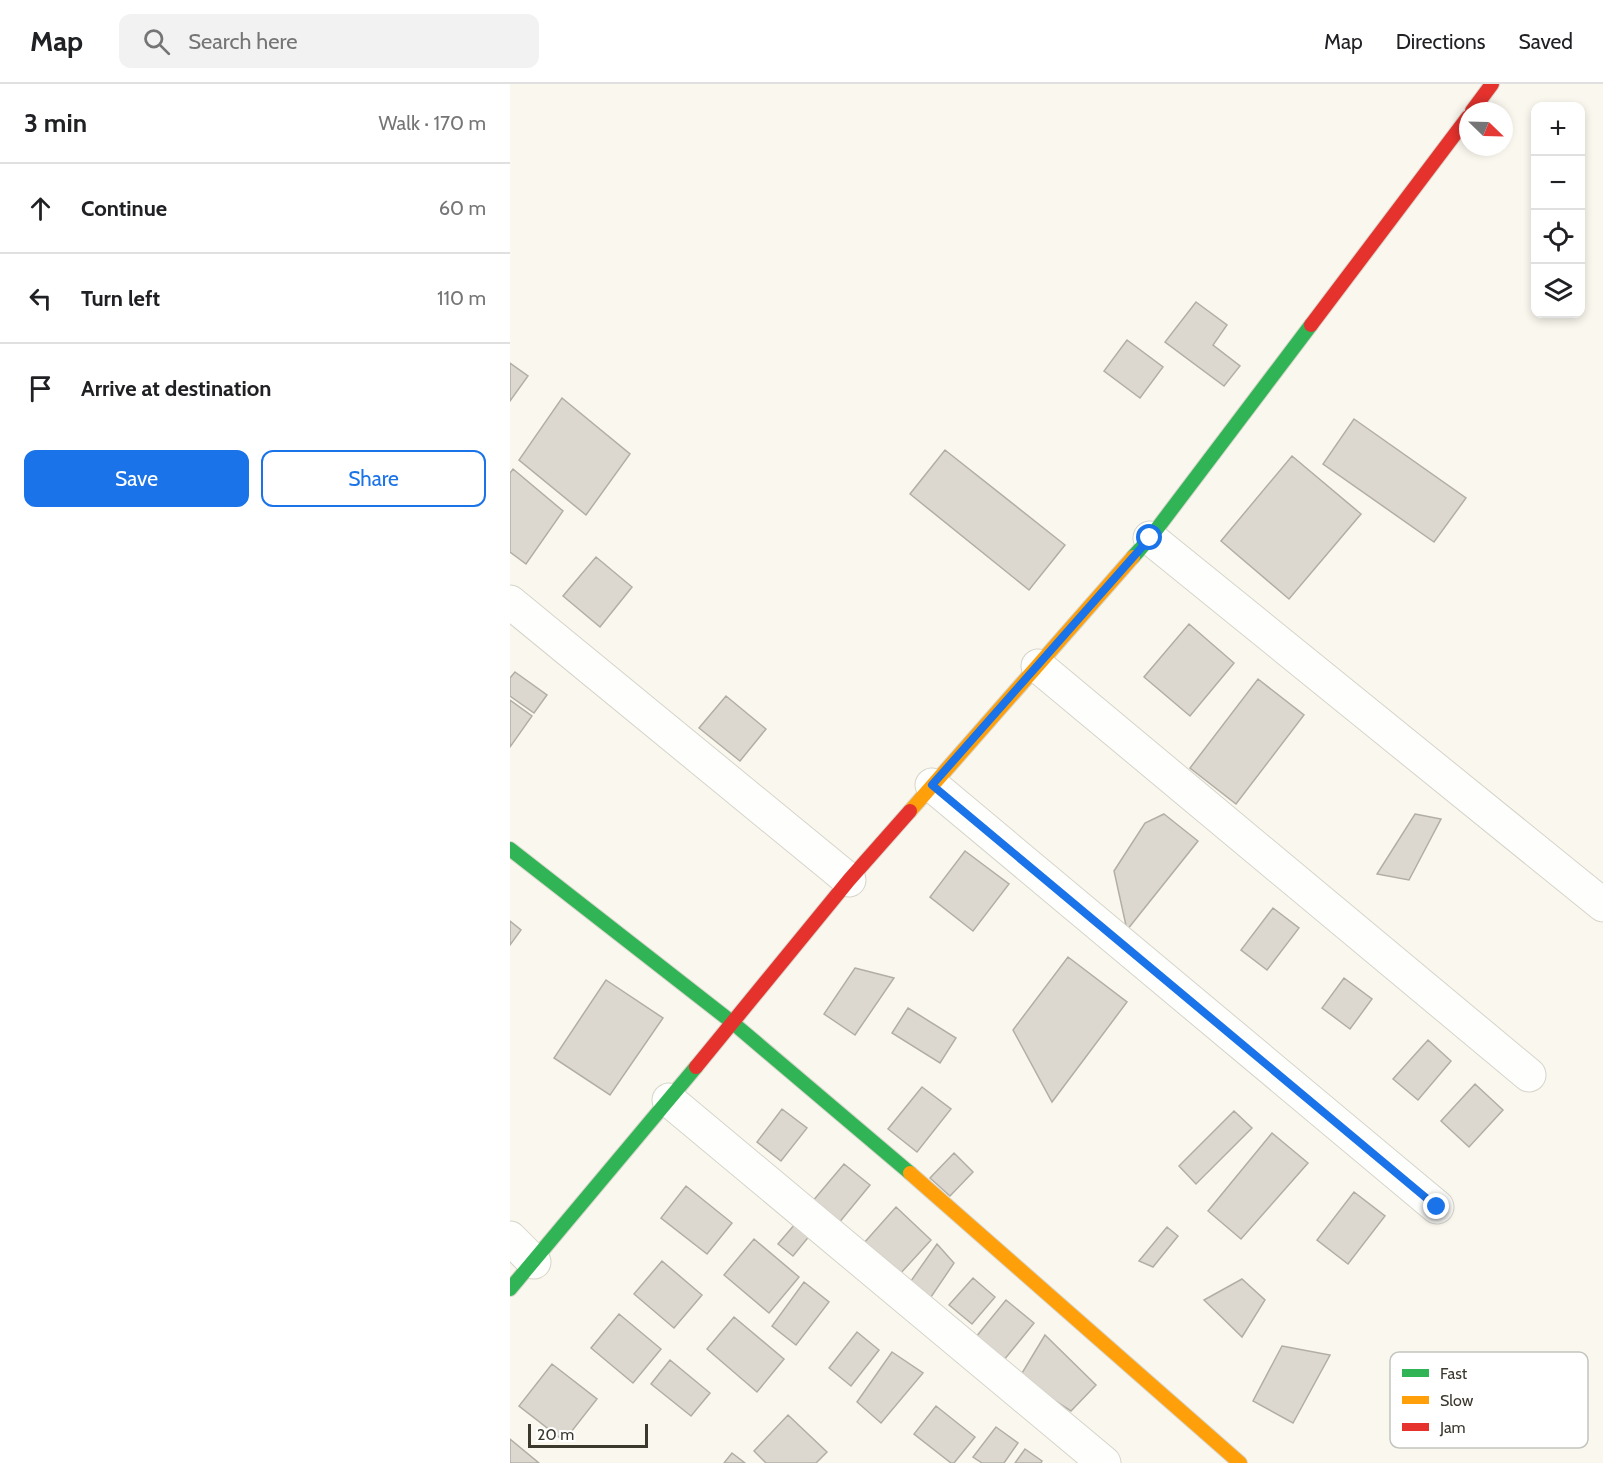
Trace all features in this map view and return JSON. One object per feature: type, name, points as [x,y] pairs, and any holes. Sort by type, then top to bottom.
[{"type":"street","points":[[1479,102],[1492,84]]},
{"type":"street","points":[[510,1289],[733,1023],[849,880],[1150,538],[1459,129]]},
{"type":"street","points":[[1150,538],[1603,905]]},
{"type":"street","points":[[513,609],[849,880]]},
{"type":"street","points":[[1038,666],[1529,1075]]},
{"type":"street","points":[[932,785],[1437,1207]]},
{"type":"street","points":[[510,849],[733,1023],[937,1196],[1240,1463]]},
{"type":"street","points":[[669,1100],[1104,1463]]},
{"type":"street","points":[[510,1238],[534,1262]]},
{"type":"building","points":[[1196,302],[1227,325],[1213,345],[1240,366],[1224,386],[1165,342]]},
{"type":"building","points":[[1127,340],[1163,367],[1140,398],[1104,371]]},
{"type":"building","points":[[510,363],[528,376],[510,401]]},
{"type":"building","points":[[562,398],[630,454],[586,515],[519,460]]},
{"type":"building","points":[[1354,419],[1466,498],[1434,542],[1323,464]]},
{"type":"building","points":[[945,450],[1065,545],[1029,590],[910,494]]},
{"type":"building","points":[[1292,456],[1361,514],[1289,599],[1221,541]]},
{"type":"building","points":[[513,469],[563,511],[526,564],[510,552],[510,473]]},
{"type":"building","points":[[596,557],[632,587],[600,627],[563,596]]},
{"type":"building","points":[[1189,624],[1234,663],[1190,716],[1144,677]]},
{"type":"building","points":[[515,672],[547,695],[534,713],[510,696],[510,678]]},
{"type":"building","points":[[1258,679],[1304,715],[1236,804],[1190,768]]},
{"type":"building","points":[[726,696],[766,729],[740,761],[699,728]]},
{"type":"building","points":[[510,700],[532,716],[510,747]]},
{"type":"building","points":[[1164,814],[1198,841],[1127,930],[1114,871],[1145,823]]},
{"type":"building","points":[[1415,814],[1441,819],[1409,880],[1377,874]]},
{"type":"building","points":[[965,851],[1009,884],[973,931],[930,897]]},
{"type":"building","points":[[1273,908],[1299,928],[1267,970],[1241,950]]},
{"type":"building","points":[[510,921],[521,930],[510,945]]},
{"type":"building","points":[[1068,957],[1127,1002],[1052,1102],[1013,1030]]},
{"type":"building","points":[[855,968],[894,978],[855,1035],[824,1014]]},
{"type":"building","points":[[1344,978],[1372,999],[1350,1029],[1322,1008]]},
{"type":"building","points":[[606,980],[663,1018],[610,1095],[554,1058]]},
{"type":"building","points":[[908,1008],[956,1038],[940,1063],[892,1033]]},
{"type":"building","points":[[1428,1040],[1451,1061],[1418,1100],[1393,1079]]},
{"type":"building","points":[[1475,1084],[1503,1110],[1469,1147],[1441,1121]]},
{"type":"building","points":[[922,1087],[951,1109],[917,1152],[888,1129]]},
{"type":"building","points":[[782,1109],[807,1128],[781,1161],[757,1142]]},
{"type":"building","points":[[1234,1111],[1252,1128],[1196,1184],[1179,1166]]},
{"type":"building","points":[[1272,1133],[1308,1163],[1241,1239],[1208,1211]]},
{"type":"building","points":[[954,1153],[973,1172],[950,1196],[930,1178]]},
{"type":"building","points":[[844,1164],[870,1185],[838,1224],[812,1202]]},
{"type":"building","points":[[686,1186],[732,1223],[707,1254],[661,1218]]},
{"type":"building","points":[[1354,1192],[1385,1216],[1348,1264],[1317,1240]]},
{"type":"building","points":[[896,1207],[931,1240],[899,1275],[864,1243]]},
{"type":"building","points":[[801,1217],[815,1229],[793,1256],[778,1244]]},
{"type":"building","points":[[1167,1227],[1178,1236],[1153,1267],[1139,1261]]},
{"type":"building","points":[[754,1239],[799,1277],[769,1313],[724,1275]]},
{"type":"building","points":[[937,1244],[954,1263],[927,1303],[906,1288]]},
{"type":"building","points":[[662,1261],[702,1295],[674,1328],[634,1294]]},
{"type":"building","points":[[973,1278],[995,1297],[972,1324],[949,1305]]},
{"type":"building","points":[[1242,1279],[1265,1300],[1242,1337],[1204,1300]]},
{"type":"building","points":[[804,1282],[829,1302],[796,1345],[772,1326]]},
{"type":"building","points":[[1006,1300],[1034,1323],[1004,1360],[976,1337]]},
{"type":"building","points":[[619,1314],[661,1349],[633,1383],[591,1348]]},
{"type":"building","points":[[734,1317],[784,1359],[757,1392],[707,1349]]},
{"type":"building","points":[[857,1332],[879,1350],[851,1386],[829,1368]]},
{"type":"building","points":[[1045,1335],[1096,1385],[1071,1411],[1019,1378]]},
{"type":"building","points":[[1282,1346],[1330,1355],[1293,1423],[1253,1401]]},
{"type":"building","points":[[892,1352],[923,1373],[881,1423],[857,1402]]},
{"type":"building","points":[[670,1360],[710,1393],[691,1416],[651,1384]]},
{"type":"building","points":[[552,1364],[597,1399],[564,1441],[519,1406]]},
{"type":"building","points":[[936,1406],[975,1437],[954,1463],[914,1434]]},
{"type":"building","points":[[788,1415],[827,1452],[816,1463],[766,1463],[754,1451]]},
{"type":"building","points":[[996,1427],[1018,1443],[1004,1463],[982,1463],[973,1457]]},
{"type":"building","points":[[510,1439],[539,1463],[510,1463]]},
{"type":"building","points":[[1025,1449],[1042,1461],[1041,1463],[1015,1463]]},
{"type":"building","points":[[732,1453],[745,1463],[724,1463]]},
{"type":"traffic: fast","points":[[1133,557],[1150,538],[1311,325]]},
{"type":"traffic: fast","points":[[510,849],[733,1023],[910,1173]]},
{"type":"traffic: fast","points":[[510,1289],[696,1067]]},
{"type":"traffic: slow","points":[[910,811],[1133,557]]},
{"type":"traffic: slow","points":[[910,1173],[1240,1463]]},
{"type":"traffic: jam","points":[[1479,102],[1492,84]]},
{"type":"traffic: jam","points":[[1311,325],[1459,129]]},
{"type":"traffic: jam","points":[[696,1067],[849,880],[910,811]]},
{"type":"route","points":[[1150,538],[932,785],[1437,1207]]}]
